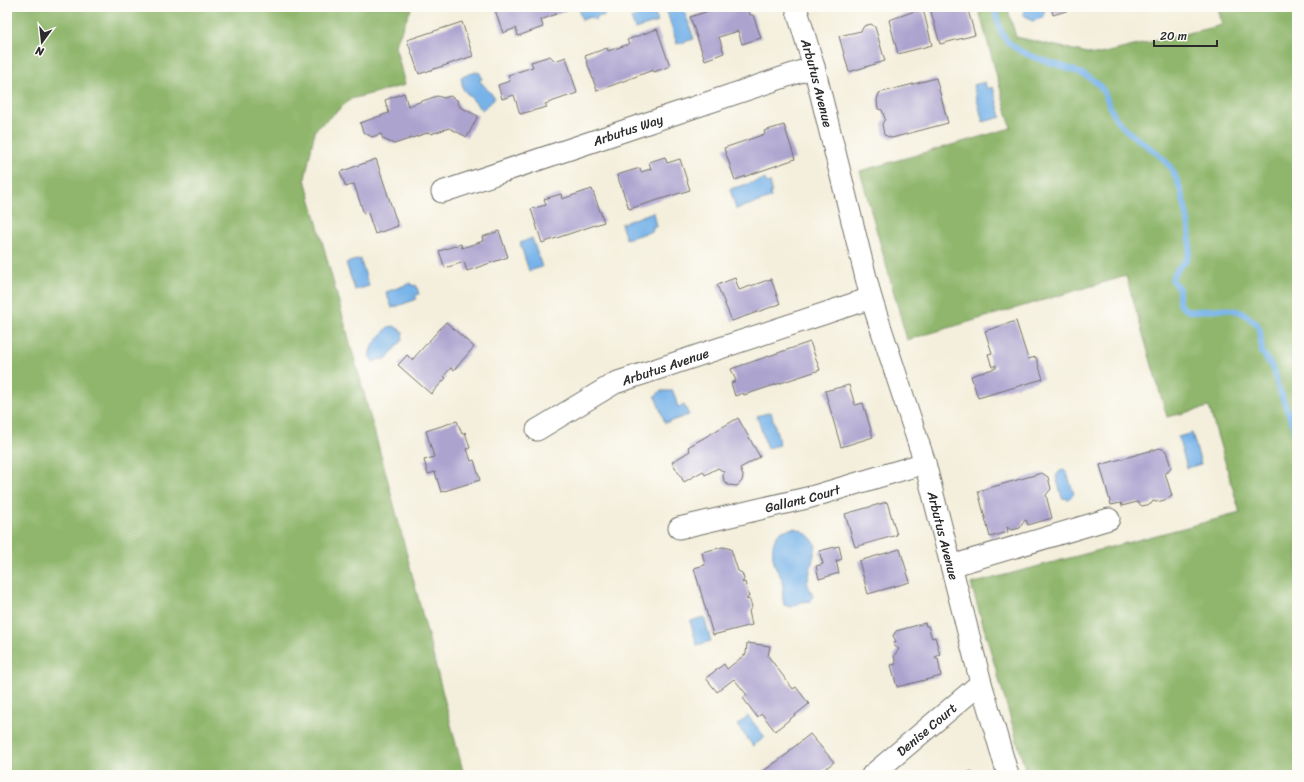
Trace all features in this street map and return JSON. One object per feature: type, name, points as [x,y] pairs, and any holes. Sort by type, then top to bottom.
[{"type":"street","name":"Arbutus Avenue","points":[[796,7],[814,67],[871,298],[925,463],[981,683],[1008,775]]},
{"type":"street","name":"Arbutus Way","points":[[442,192],[814,67]]},
{"type":"street","name":"Arbutus Avenue","points":[[537,430],[615,383],[871,298]]},
{"type":"street","name":"Gallant Court","points":[[679,528],[810,497],[925,463]]},
{"type":"street","points":[[951,566],[1109,519]]},
{"type":"street","name":"Denise Court","points":[[872,775],[981,683]]},
{"type":"green space","points":[[10,7],[412,7],[395,45],[405,85],[351,99],[315,130],[305,179],[386,474],[464,775],[7,775],[7,15],[11,14]]},
{"type":"green space","points":[[978,7],[1007,7],[1016,37],[1096,55],[1222,25],[1218,7],[1297,7],[1297,775],[1027,775],[971,584],[1240,513],[1209,407],[1167,417],[1126,276],[907,340],[860,171],[1011,128]]},
{"type":"water","points":[[580,7],[607,7],[604,16],[598,16],[595,20],[590,17],[582,20],[579,12]]},
{"type":"water","points":[[683,7],[694,39],[677,44],[666,9]]},
{"type":"water","points":[[1023,7],[1046,7],[1042,18],[1032,21],[1024,15]]},
{"type":"water","points":[[654,10],[658,22],[635,29],[631,18]]},
{"type":"water","points":[[476,72],[480,73],[482,79],[479,80],[495,98],[482,110],[463,89],[461,77]]},
{"type":"water","points":[[985,82],[987,89],[993,87],[1001,117],[983,122],[973,85]]},
{"type":"water","points":[[765,179],[767,183],[770,182],[772,192],[770,193],[771,198],[736,209],[730,189]]},
{"type":"water","points":[[653,212],[656,227],[652,227],[653,231],[626,239],[621,224]]},
{"type":"water","points":[[532,238],[542,267],[529,271],[520,243]]},
{"type":"water","points":[[360,259],[369,286],[355,290],[346,263]]},
{"type":"water","points":[[411,283],[413,286],[416,285],[419,294],[415,296],[417,299],[392,308],[386,292]]},
{"type":"water","points":[[394,326],[403,332],[402,340],[386,359],[377,360],[374,363],[369,356],[372,346],[388,327]]},
{"type":"water","points":[[661,391],[673,391],[678,407],[684,405],[689,415],[665,423],[655,396]]},
{"type":"water","points":[[771,412],[780,445],[767,448],[757,416]]},
{"type":"water","points":[[1192,433],[1201,464],[1187,468],[1178,437]]},
{"type":"water","points":[[1064,470],[1067,473],[1074,494],[1069,499],[1062,498],[1056,476],[1060,471]]},
{"type":"water","points":[[796,528],[808,535],[816,546],[807,584],[813,595],[811,601],[802,602],[791,607],[784,605],[782,580],[775,565],[773,544],[777,535],[781,532]]},
{"type":"water","points":[[704,617],[711,641],[697,645],[690,621]]},
{"type":"water","points":[[748,716],[765,737],[753,746],[737,725]]},
{"type":"building","points":[[494,7],[565,7],[566,10],[541,20],[543,27],[518,36],[516,28],[503,33]]},
{"type":"building","points":[[720,7],[747,7],[750,15],[753,15],[761,38],[742,44],[738,31],[719,37],[724,53],[705,60],[690,17]]},
{"type":"building","points":[[967,7],[975,35],[940,44],[930,8]]},
{"type":"building","points":[[1051,7],[1079,7],[1053,15]]},
{"type":"building","points":[[918,10],[924,13],[932,45],[898,54],[889,20]]},
{"type":"building","points":[[462,22],[473,56],[419,74],[407,40]]},
{"type":"building","points":[[871,24],[875,27],[885,61],[849,72],[839,36],[861,31],[864,26]]},
{"type":"building","points":[[657,29],[670,66],[654,72],[653,70],[597,91],[585,56],[607,48],[608,51],[629,44],[627,40]]},
{"type":"building","points":[[550,56],[555,61],[566,57],[577,93],[545,104],[547,107],[520,114],[514,95],[502,99],[498,85],[510,81],[508,75],[533,67],[531,62]]},
{"type":"building","points":[[936,78],[948,123],[892,138],[884,135],[882,124],[885,119],[882,110],[878,109],[877,100],[879,93]]},
{"type":"building","points":[[404,93],[408,106],[437,96],[444,98],[450,96],[457,100],[460,107],[478,116],[467,137],[449,128],[431,134],[430,132],[394,144],[383,139],[381,134],[372,137],[363,132],[360,123],[389,113],[385,100]]},
{"type":"building","points":[[784,125],[795,159],[735,180],[724,148],[765,134],[764,131]]},
{"type":"building","points":[[665,157],[667,163],[680,159],[690,190],[629,209],[617,175],[640,168],[641,172],[651,169],[649,162]]},
{"type":"building","points":[[376,159],[398,226],[375,234],[368,213],[364,214],[354,184],[346,187],[340,172]]},
{"type":"building","points":[[592,189],[604,222],[542,243],[531,209],[546,205],[544,199],[561,194],[562,199]]},
{"type":"building","points":[[499,231],[508,257],[467,271],[464,262],[445,268],[439,251],[461,244],[462,248],[483,241],[482,237]]},
{"type":"building","points":[[735,278],[739,290],[771,279],[780,304],[732,321],[717,285]]},
{"type":"building","points":[[1016,321],[1028,359],[1036,357],[1043,379],[978,398],[971,376],[996,368],[996,365],[992,367],[988,354],[992,353],[985,331]]},
{"type":"building","points":[[446,322],[474,347],[454,370],[451,368],[444,376],[446,378],[431,394],[398,365],[407,355],[412,360]]},
{"type":"building","points":[[810,342],[820,370],[744,395],[743,393],[735,396],[731,383],[736,381],[731,369]]},
{"type":"building","points":[[849,385],[855,405],[863,403],[873,437],[841,447],[825,391]]},
{"type":"building","points":[[738,418],[760,457],[740,468],[743,476],[742,481],[737,486],[728,485],[724,481],[724,472],[718,468],[705,475],[703,471],[684,482],[672,462],[690,451],[688,447]]},
{"type":"building","points":[[457,421],[462,434],[465,432],[470,448],[467,449],[471,461],[474,460],[480,480],[441,492],[435,472],[428,474],[424,460],[434,457],[426,431]]},
{"type":"building","points":[[1160,448],[1166,451],[1171,467],[1168,472],[1165,473],[1172,496],[1165,500],[1156,502],[1153,501],[1151,504],[1142,506],[1137,502],[1122,506],[1121,503],[1111,505],[1100,465]]},
{"type":"building","points":[[1042,473],[1048,477],[1051,489],[1046,495],[1052,518],[1028,525],[1026,520],[1020,528],[1011,530],[1007,527],[1008,532],[990,537],[978,491]]},
{"type":"building","points":[[887,502],[897,535],[855,547],[845,514]]},
{"type":"building","points":[[839,546],[842,559],[836,561],[839,573],[819,579],[816,566],[823,564],[819,551]]},
{"type":"building","points":[[723,547],[731,549],[738,571],[742,573],[744,579],[742,583],[745,582],[749,597],[746,599],[750,600],[752,607],[749,611],[752,625],[713,635],[694,568],[705,565],[702,552]]},
{"type":"building","points":[[900,549],[910,582],[868,594],[859,561]]},
{"type":"building","points":[[925,623],[926,626],[928,626],[932,638],[935,637],[940,655],[935,657],[936,659],[938,658],[941,676],[897,687],[891,665],[896,664],[894,656],[899,649],[893,645],[896,641],[893,636],[896,631]]},
{"type":"building","points":[[747,643],[770,646],[768,656],[793,689],[796,687],[809,704],[775,731],[762,714],[757,717],[743,698],[747,695],[734,679],[717,692],[706,678],[724,664],[727,669],[746,654]]},
{"type":"building","points":[[810,734],[834,762],[817,775],[758,775],[790,752],[789,751]]},
{"type":"building","points":[[972,771],[973,775],[962,775],[962,774]]},
{"type":"waterway","points":[[994,7],[1000,29],[1007,41],[1015,48],[1035,58],[1069,69],[1090,78],[1101,88],[1113,114],[1122,126],[1161,157],[1172,170],[1184,202],[1190,235],[1190,251],[1186,261],[1176,271],[1172,280],[1179,289],[1179,303],[1183,308],[1189,311],[1219,309],[1233,310],[1243,313],[1256,323],[1260,330],[1262,352],[1275,372],[1277,384],[1297,435]]}]
